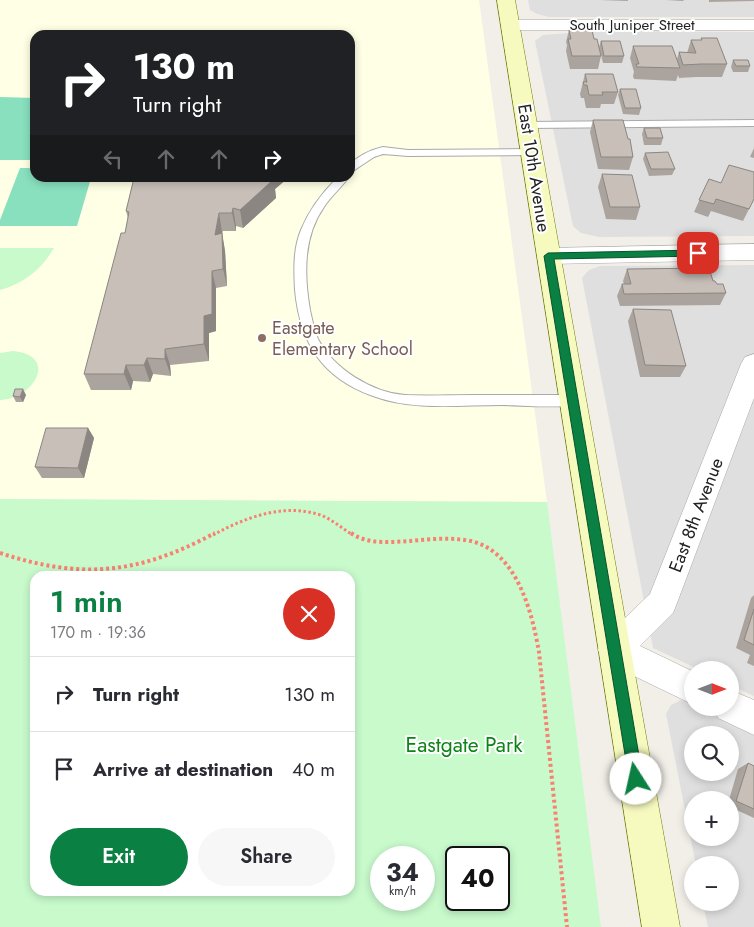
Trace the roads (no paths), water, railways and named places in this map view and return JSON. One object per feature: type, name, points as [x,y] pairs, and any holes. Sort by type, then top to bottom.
[{"type":"street","name":"South Juniper Street","points":[[508,13],[754,25]]},
{"type":"street","name":"East 10th Avenue","points":[[508,13],[661,927]]},
{"type":"street","points":[[548,256],[754,252]]},
{"type":"street","name":"East 8th Avenue","points":[[614,650],[662,603],[754,364]]},
{"type":"street","points":[[614,650],[684,684]]},
{"type":"street","points":[[739,710],[754,718]]},
{"type":"lane","points":[[527,125],[754,123]]},
{"type":"lane","points":[[355,165],[363,158],[380,150],[388,149],[408,153],[531,152]]},
{"type":"lane","points":[[338,182],[321,202],[310,219],[303,237],[299,276],[309,330],[323,356],[336,369],[364,388],[383,396],[402,400],[572,400]]},
{"type":"place","name":"Eastgate Elementary School","points":[[262,338]]},
{"type":"park label","name":"Eastgate Park","points":[[464,745]]}]
